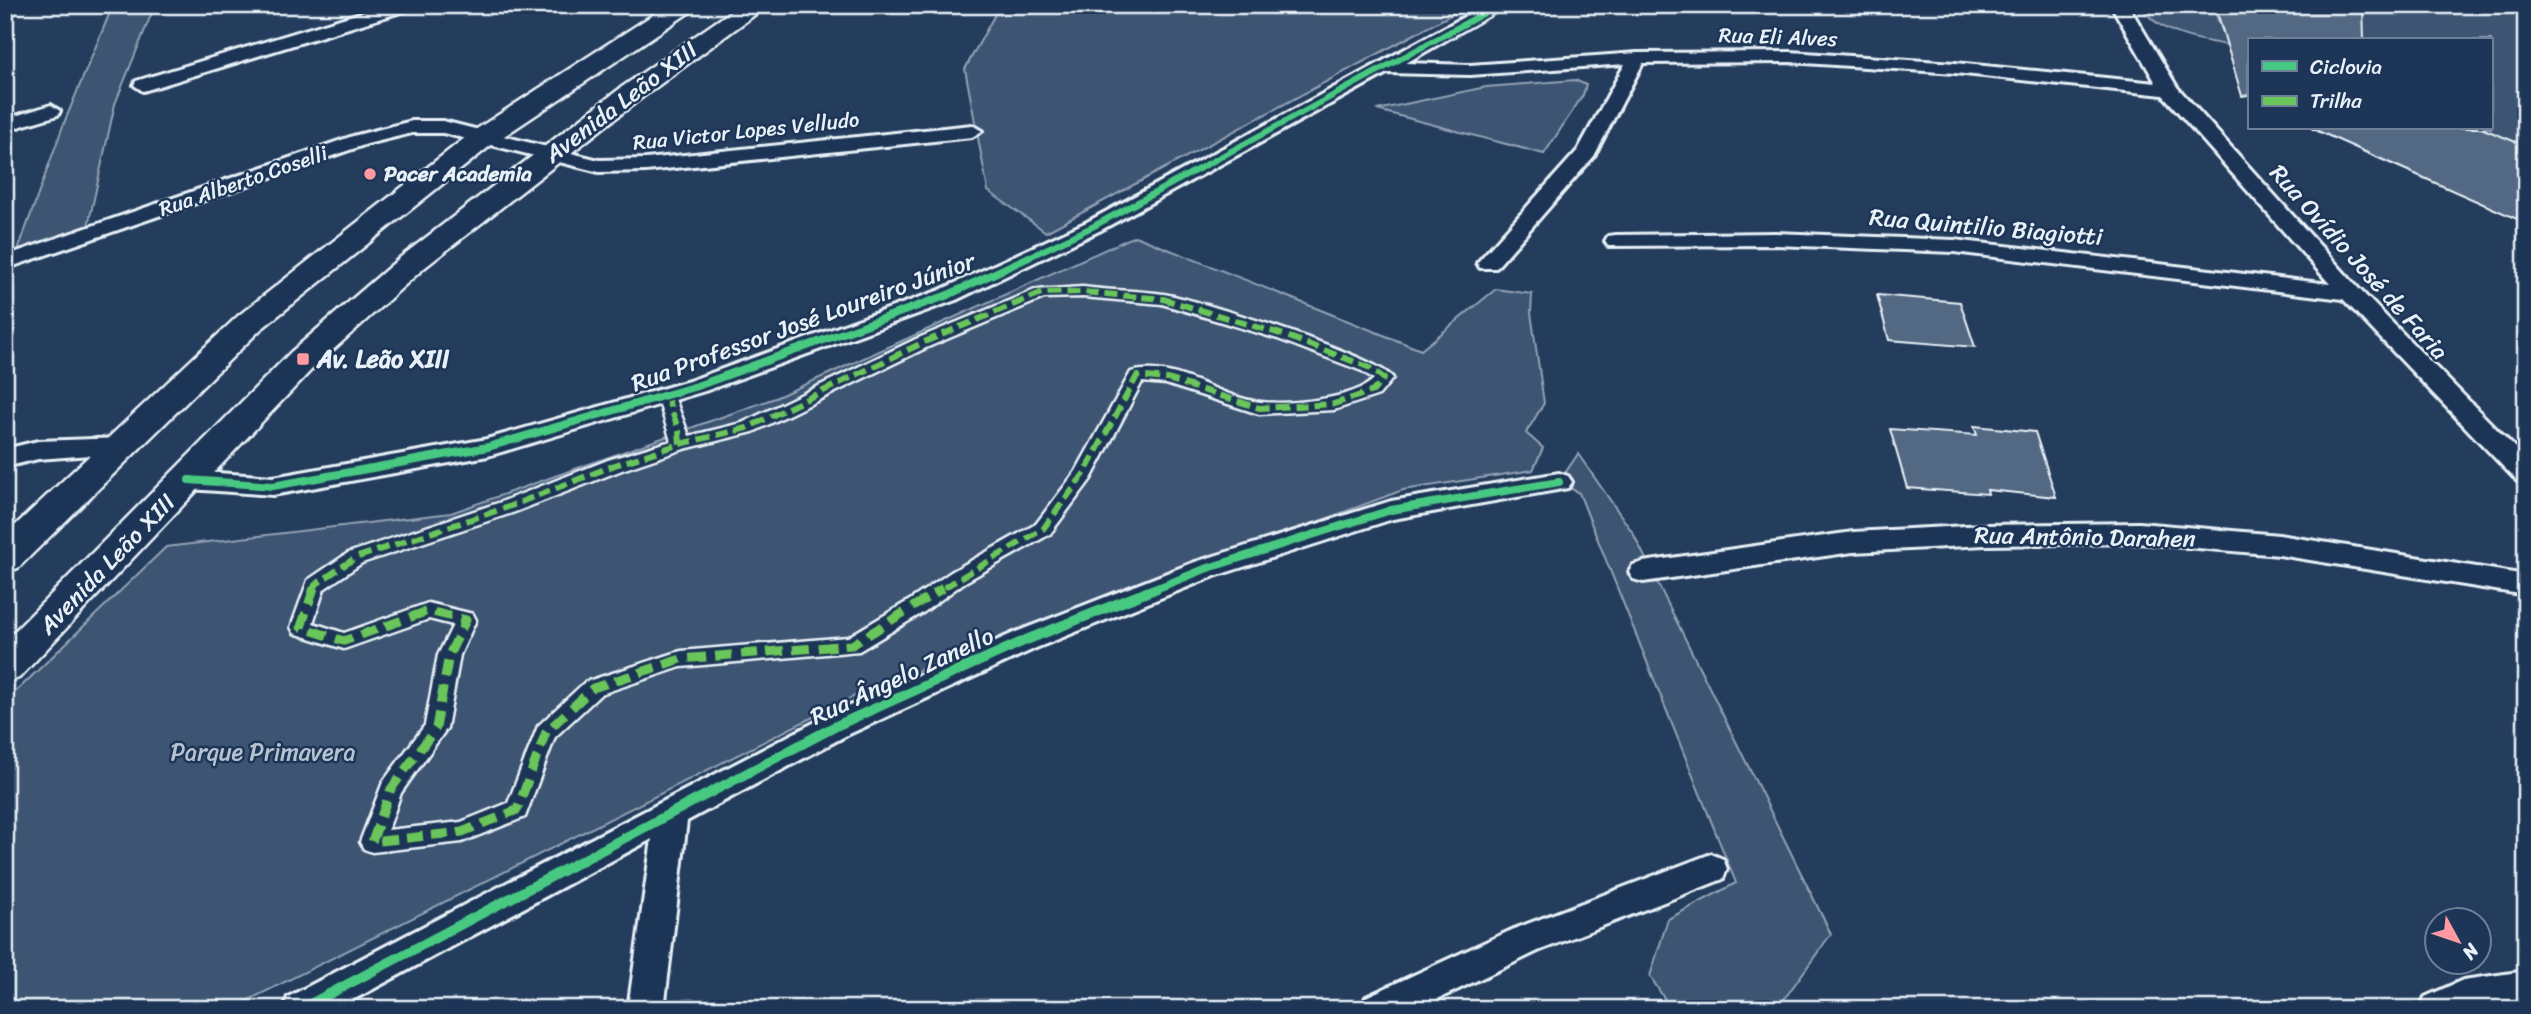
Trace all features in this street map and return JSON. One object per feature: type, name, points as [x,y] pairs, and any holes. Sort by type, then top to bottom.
[{"type":"main road","name":"Avenida Leão XIII","points":[[5,558],[249,323],[485,135],[685,5]]},
{"type":"main road","name":"Avenida Leão XIII","points":[[5,667],[20,635],[189,480],[303,359],[413,262],[631,93],[756,5]]},
{"type":"street","points":[[143,85],[405,5]]},
{"type":"street","name":"Rua Professor José Loureiro Júnior","points":[[189,480],[273,486],[488,447],[666,395],[948,295],[1094,226],[1499,5]]},
{"type":"street","name":"Rua Ovídio José de Faria","points":[[2119,5],[2169,90],[2350,293],[2526,475]]},
{"type":"street","name":"Rua Eli Alves","points":[[1385,68],[1512,69],[1637,58],[1790,57],[1955,68],[2169,90]]},
{"type":"street","points":[[1488,263],[1587,152],[1637,58]]},
{"type":"street","points":[[5,125],[51,111]]},
{"type":"street","name":"Rua Alberto Coselli","points":[[5,263],[360,140],[412,127],[443,127],[485,135]]},
{"type":"street","name":"Rua Victor Lopes Velludo","points":[[485,135],[599,166],[646,165],[971,131]]},
{"type":"street","name":"Rua Quintilio Biagiotti","points":[[1616,241],[1775,239],[1954,246],[2350,293]]},
{"type":"street","points":[[1083,292],[1163,299],[1284,335],[1368,367],[1384,378],[1373,391],[1334,404],[1259,408],[1168,379],[1137,376],[1084,474],[1043,529],[958,578],[917,606],[852,645],[681,659],[593,688],[546,732],[517,810],[462,832],[372,842],[391,789],[436,728],[449,655],[466,620],[428,611],[344,640],[301,627],[315,585],[355,558],[508,507],[615,465],[680,444],[747,428],[922,343],[1041,293],[1083,292]]},
{"type":"street","points":[[666,395],[679,431],[680,444]]},
{"type":"street","points":[[5,458],[38,450],[121,446]]},
{"type":"street","name":"Rua Ângelo Zanello","points":[[301,1009],[849,720],[1026,640],[1205,569],[1391,510],[1559,482]]},
{"type":"street","name":"Rua Antônio Darahen","points":[[1643,572],[1853,542],[1985,534],[2139,533],[2280,545],[2526,585]]},
{"type":"street","points":[[646,1009],[672,812]]},
{"type":"street","points":[[1379,1009],[1526,940],[1711,869]]},
{"type":"street","points":[[2438,1009],[2463,998],[2526,988]]},
{"type":"green space","points":[[113,5],[155,5],[115,104],[86,235],[18,250],[64,123]]},
{"type":"green space","points":[[1297,5],[1469,5],[1046,232],[988,191],[965,69],[999,7],[1286,10]]},
{"type":"green space","points":[[2141,5],[2212,5],[2223,33],[2221,5],[2526,5],[2526,222],[2362,151],[2326,130],[2492,130],[2492,38],[2248,38],[2248,73],[2227,45],[2178,34],[2148,15]]},
{"type":"green space","points":[[1575,80],[1586,85],[1583,95],[1544,154],[1377,110],[1486,87]]},
{"type":"green space","name":"Parque Primavera","points":[[1135,236],[1421,350],[1496,289],[1532,294],[1531,313],[1544,403],[1526,433],[1543,448],[1533,470],[1403,490],[869,689],[231,1009],[5,1009],[5,702],[166,547],[451,513],[775,398]]},
{"type":"green space","points":[[1578,454],[1633,533],[1831,934],[1777,1009],[1671,1009],[1650,976],[1668,919],[1736,883],[1579,493],[1559,482]]},
{"type":"building","points":[[2215,5],[2363,5],[2364,38],[2248,38],[2248,95],[2242,96]]},
{"type":"building","points":[[2316,130],[2486,130],[2526,146],[2526,223]]},
{"type":"building","points":[[1877,295],[1960,302],[1975,347],[1889,340]]},
{"type":"building","points":[[1974,426],[2035,432],[2056,497],[1987,490],[1988,494],[1907,488],[1890,429],[1977,435]]},
{"type":"marked path","points":[[666,395],[679,431],[680,444],[615,465],[508,507],[355,558],[315,585],[301,627],[344,641],[428,611],[466,620],[449,655],[436,728],[391,789],[372,842],[462,832],[517,810],[546,732],[593,688],[681,659],[852,645],[917,606],[958,577],[1043,529],[1084,474],[1137,376],[1168,379],[1259,408],[1334,404],[1373,391],[1384,378],[1368,367],[1284,335],[1163,299],[1083,292],[1041,293],[922,343],[747,428],[680,444]]},
{"type":"cycle path","points":[[189,480],[273,486],[488,447],[697,386],[948,295],[1094,226],[1499,5]]},
{"type":"cycle path","points":[[301,1009],[836,726],[1026,640],[1205,569],[1391,510],[1559,482]]},
{"type":"place","name":"Pacer Academia","points":[[370,174]]},
{"type":"place","name":"Av. Leão XIII","points":[[303,359]]}]
